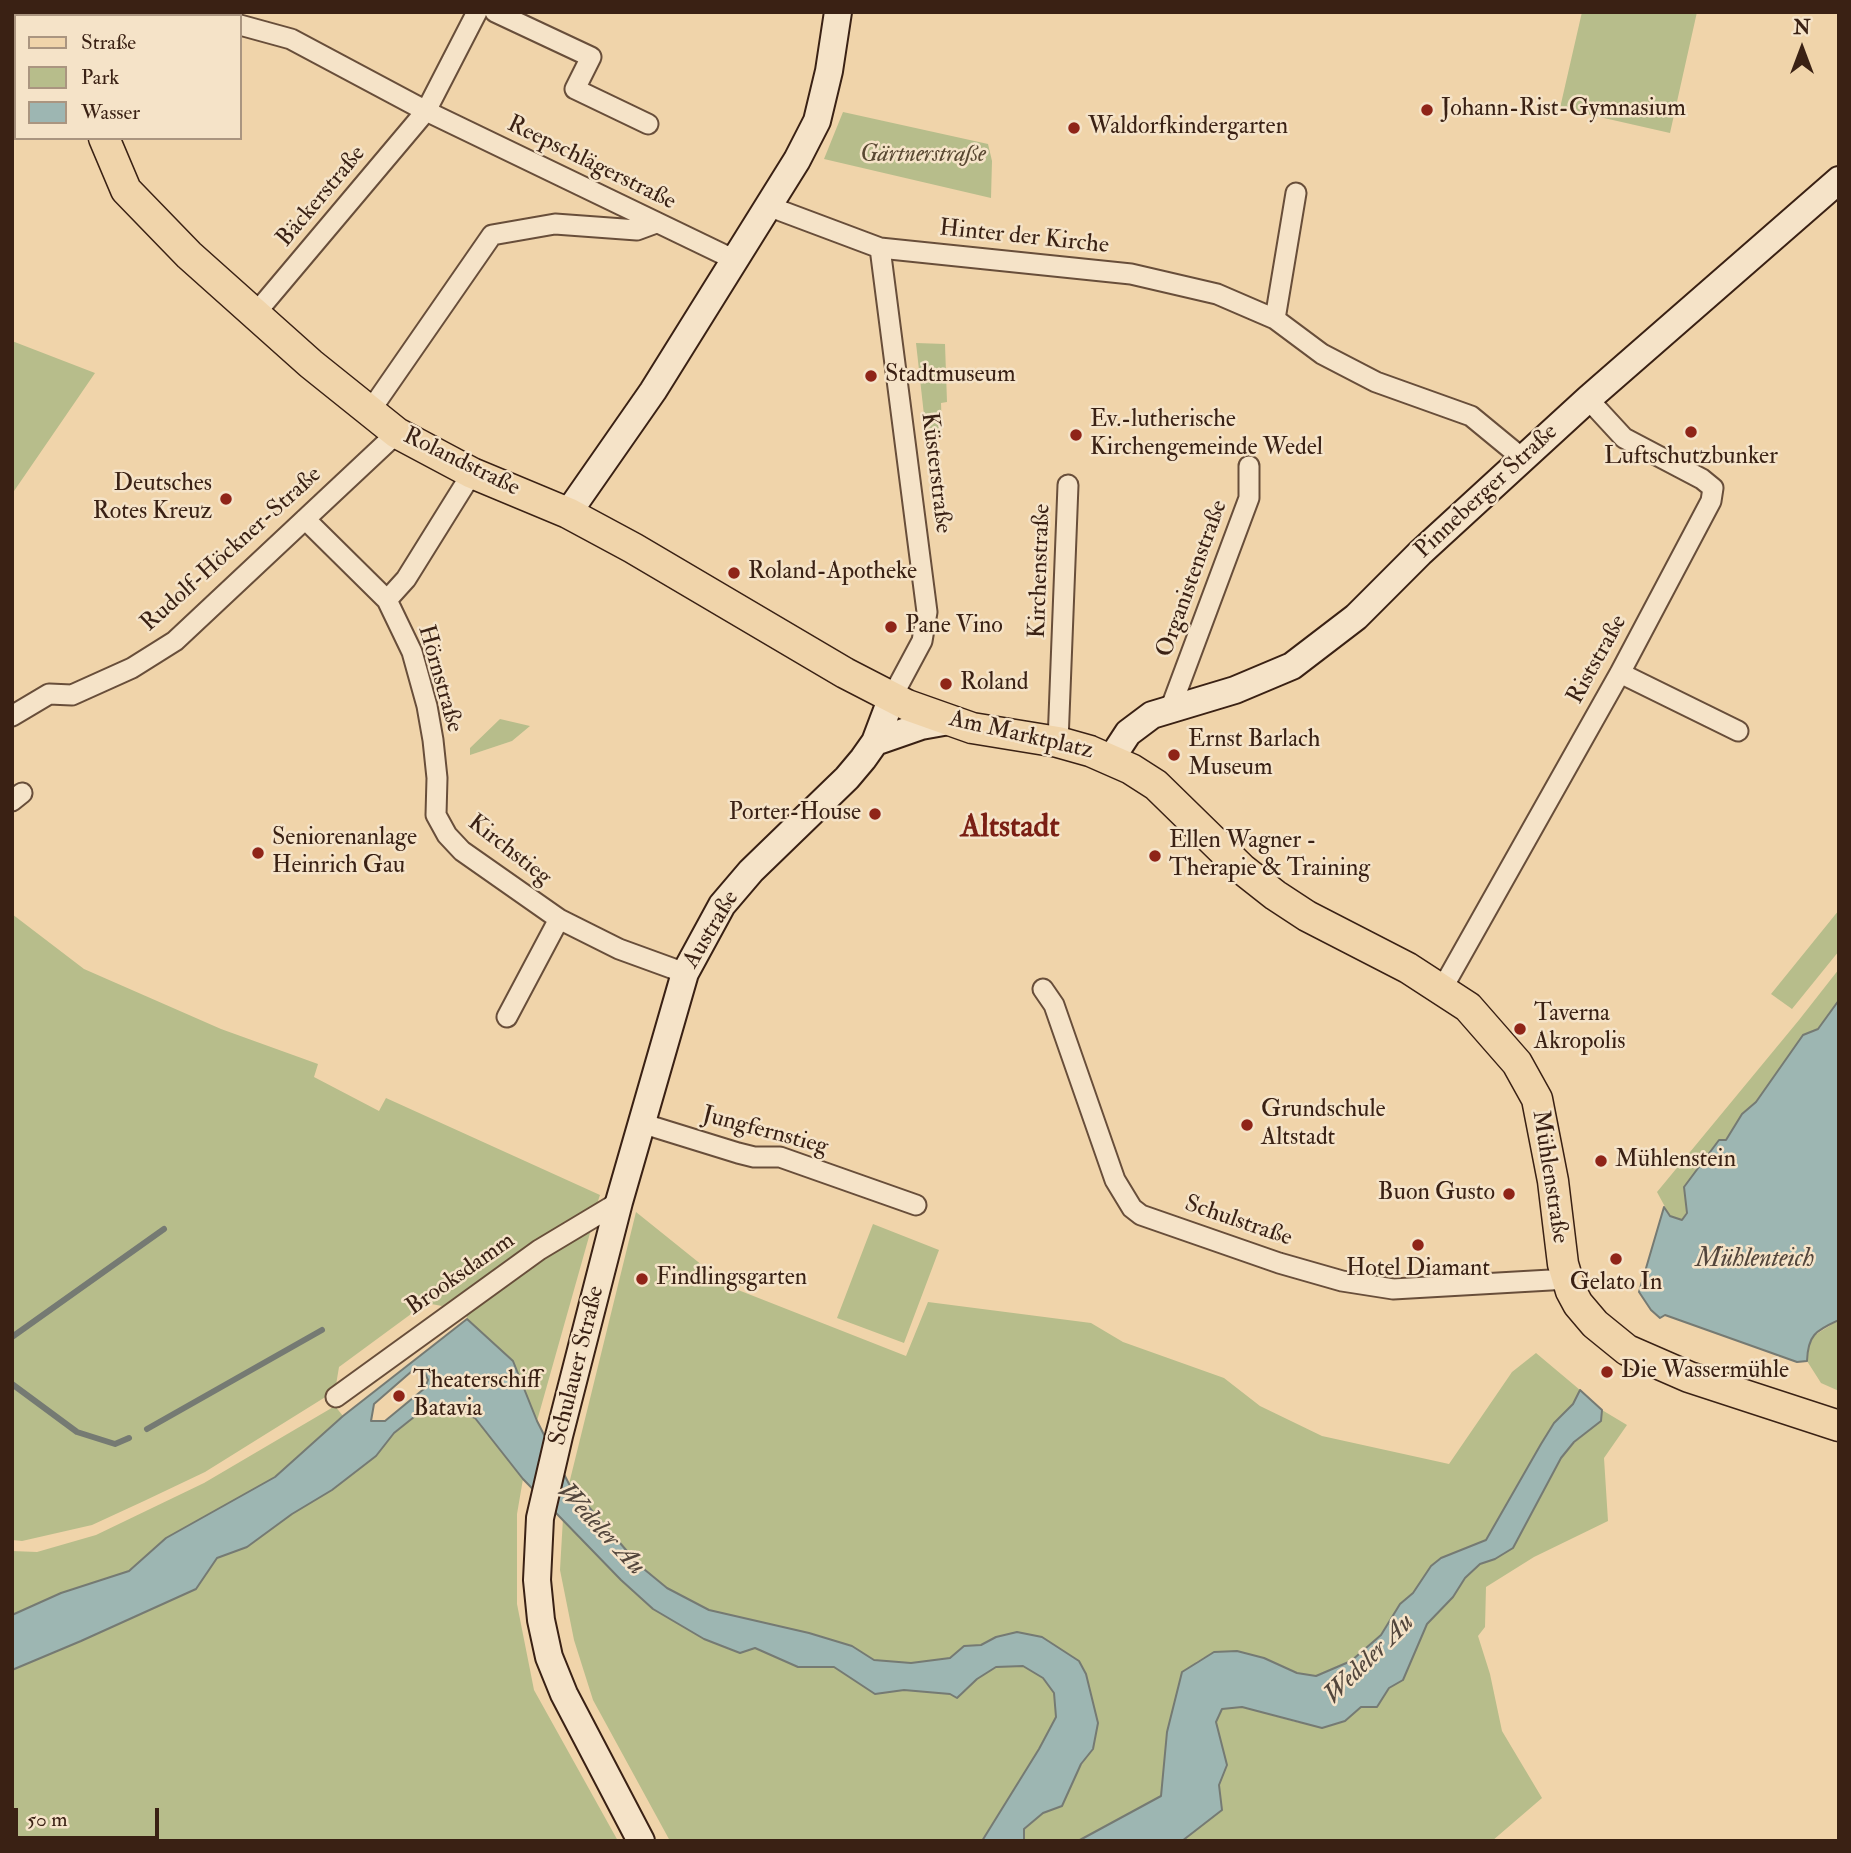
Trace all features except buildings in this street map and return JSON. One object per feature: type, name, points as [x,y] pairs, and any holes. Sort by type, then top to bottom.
[{"type":"main road","name":"Rolandstraße","points":[[105,140],[127,190],[188,255],[311,364],[397,433],[472,472],[568,513],[634,548],[845,673],[892,697]]},
{"type":"main road","name":"Am Marktplatz","points":[[892,697],[949,721],[1002,734],[1058,742],[1111,759]]},
{"type":"main road","name":"Mühlenstraße","points":[[1111,759],[1156,785],[1242,869],[1275,895],[1307,916],[1408,968],[1442,989],[1468,1007],[1499,1040],[1517,1063],[1537,1099],[1553,1181],[1563,1264],[1578,1304],[1595,1324],[1627,1350],[1689,1377],[1839,1426]]},
{"type":"street","points":[[426,111],[477,12]]},
{"type":"street","points":[[495,12],[591,57],[575,89],[648,124]]},
{"type":"street","points":[[568,513],[653,391],[735,260],[773,208],[817,121],[829,71],[838,12]]},
{"type":"street","name":"Reepschlägerstraße","points":[[242,26],[290,39],[426,111],[735,260]]},
{"type":"street","name":"Bäckerstraße","points":[[255,314],[426,111]]},
{"type":"street","name":"Pinneberger Straße","points":[[1111,759],[1135,726],[1152,715],[1171,707],[1235,690],[1292,666],[1356,617],[1420,553],[1588,398],[1839,180]]},
{"type":"street","points":[[1275,319],[1296,193]]},
{"type":"street","name":"Hinter der Kirche","points":[[773,208],[886,249],[1131,274],[1217,294],[1275,319],[1322,354],[1376,382],[1471,416],[1522,458]]},
{"type":"street","points":[[370,411],[492,235],[555,224],[636,230],[656,223]]},
{"type":"street","name":"Küsterstraße","points":[[886,249],[927,611],[922,641],[892,697]]},
{"type":"street","name":"Riststraße","points":[[1442,989],[1620,673],[1711,500],[1713,488],[1702,479],[1624,438],[1588,398]]},
{"type":"street","name":"Rudolf-Höckner-Straße","points":[[12,716],[49,694],[72,695],[132,668],[175,641],[397,433]]},
{"type":"street","name":"Organistenstraße","points":[[1171,707],[1249,498],[1249,466]]},
{"type":"street","points":[[387,600],[406,579],[472,472]]},
{"type":"street","name":"Kirchenstraße","points":[[1058,742],[1068,485]]},
{"type":"street","name":"Hörnstraße","points":[[305,519],[387,600],[412,652],[433,740],[437,778],[436,815]]},
{"type":"street","points":[[1620,673],[1738,731]]},
{"type":"street","name":"Austraße","points":[[641,1123],[685,973],[722,905],[751,871],[847,778],[875,743],[892,697]]},
{"type":"street","points":[[875,743],[921,726],[949,721]]},
{"type":"street","name":"Kirchstieg","points":[[436,815],[447,835],[463,851],[559,919],[619,949],[685,973]]},
{"type":"street","name":"Kirchstieg","points":[[507,1017],[559,919]]},
{"type":"street","name":"Schulstraße","points":[[1043,989],[1054,1005],[1115,1180],[1132,1208],[1141,1215],[1279,1263],[1355,1283],[1393,1289],[1568,1279]]},
{"type":"street","name":"Schulauer Straße","points":[[641,1123],[540,1518],[537,1580],[541,1620],[549,1657],[564,1694],[641,1841]]},
{"type":"street","name":"Jungfernstieg","points":[[641,1123],[754,1157],[780,1157],[916,1205]]},
{"type":"street","name":"Brooksdamm","points":[[336,1396],[539,1250],[619,1202]]},
{"type":"green space","points":[[1582,12],[1697,12],[1670,133],[1560,108]]},
{"type":"green space","name":"Gärtnerstraße","points":[[843,112],[988,144],[992,161],[991,198],[824,159]]},
{"type":"green space","points":[[12,341],[95,373],[12,494]]},
{"type":"green space","points":[[916,343],[945,344],[947,402],[941,403],[942,433],[926,433]]},
{"type":"green space","points":[[500,719],[530,726],[512,741],[470,755],[470,748]]},
{"type":"green space","points":[[1839,910],[1839,951],[1792,1009],[1771,994]]},
{"type":"green space","points":[[12,914],[84,969],[221,1029],[318,1064],[314,1077],[379,1111],[386,1098],[600,1195],[595,1210],[527,1250],[442,1306],[426,1303],[339,1367],[335,1391],[205,1472],[92,1525],[22,1541],[12,1540]]},
{"type":"green space","points":[[1839,969],[1839,1000],[1756,1102],[1742,1114],[1682,1220],[1670,1216],[1657,1192]]},
{"type":"green space","points":[[636,1212],[728,1286],[906,1356],[928,1302],[1091,1323],[1123,1342],[1224,1378],[1260,1406],[1322,1436],[1449,1464],[1512,1372],[1536,1353],[1580,1390],[1573,1404],[1554,1423],[1486,1540],[1441,1558],[1432,1566],[1413,1593],[1400,1604],[1381,1635],[1351,1661],[1316,1676],[1297,1673],[1264,1658],[1237,1651],[1214,1652],[1196,1662],[1167,1732],[1161,1796],[1078,1841],[1024,1841],[1024,1830],[1043,1813],[1062,1805],[1081,1764],[1093,1749],[1086,1674],[1079,1661],[1042,1637],[996,1637],[981,1645],[964,1646],[950,1658],[911,1663],[874,1660],[852,1646],[809,1633],[709,1610],[667,1588],[639,1565],[569,1484]]},
{"type":"green space","points":[[873,1224],[939,1250],[904,1343],[837,1318]]},
{"type":"green space","points":[[592,1226],[537,1421],[513,1361],[467,1319],[466,1308]]},
{"type":"green space","points":[[1839,1320],[1839,1391],[1821,1383],[1807,1361],[1810,1338]]},
{"type":"green space","points":[[429,1405],[453,1408],[475,1418],[523,1479],[517,1514],[517,1604],[534,1690],[618,1841],[12,1841],[12,1670],[196,1589],[217,1558],[247,1547],[292,1514],[332,1490],[376,1456],[394,1433]]},
{"type":"green space","points":[[335,1406],[343,1416],[275,1477],[166,1538],[129,1571],[61,1593],[12,1615],[12,1551],[37,1552],[96,1535],[204,1483]]},
{"type":"green space","points":[[1602,1410],[1627,1425],[1604,1458],[1608,1521],[1534,1557],[1486,1587],[1485,1627],[1478,1636],[1490,1674],[1502,1731],[1542,1798],[1492,1841],[1182,1841],[1222,1810],[1219,1785],[1227,1765],[1216,1722],[1222,1709],[1242,1707],[1300,1723],[1345,1721],[1361,1707],[1377,1707],[1389,1688],[1403,1680],[1427,1624],[1453,1597],[1465,1578],[1480,1564],[1513,1548],[1561,1458],[1575,1442],[1601,1421]]},
{"type":"green space","points":[[563,1518],[621,1580],[653,1609],[704,1639],[755,1648],[798,1667],[834,1667],[876,1694],[904,1690],[950,1694],[957,1698],[977,1679],[996,1667],[1023,1666],[1043,1678],[1054,1693],[1056,1717],[982,1841],[670,1841],[593,1700],[574,1640],[560,1570]]},
{"type":"water","name":"Mühlenteich","points":[[1839,1000],[1839,1320],[1815,1334],[1809,1345],[1807,1361],[1797,1362],[1665,1315],[1660,1318],[1639,1292],[1664,1207],[1670,1216],[1682,1220],[1687,1213],[1684,1187],[1719,1140],[1726,1140],[1742,1114],[1756,1102],[1803,1035],[1818,1029]]},
{"type":"water","name":"Wedeler Au","points":[[467,1319],[513,1361],[537,1421],[569,1484],[639,1565],[667,1588],[709,1610],[809,1633],[852,1646],[874,1660],[911,1663],[950,1658],[964,1646],[981,1645],[996,1637],[1017,1632],[1042,1637],[1079,1661],[1086,1674],[1098,1723],[1093,1749],[1081,1764],[1062,1806],[1043,1813],[1024,1829],[1024,1841],[982,1841],[1056,1717],[1054,1693],[1043,1678],[1023,1666],[996,1667],[977,1679],[957,1698],[950,1694],[904,1690],[875,1694],[834,1667],[798,1667],[755,1648],[740,1653],[704,1639],[653,1609],[621,1580],[523,1479],[475,1418],[453,1408],[429,1405],[394,1433],[376,1456],[332,1490],[292,1514],[247,1547],[217,1558],[196,1589],[12,1670],[12,1615],[61,1593],[129,1571],[166,1538],[275,1477],[343,1416]],"holes":[[[419,1369],[425,1373],[428,1380],[425,1388],[385,1421],[371,1421],[374,1404],[412,1371]]]},
{"type":"water","name":"Wedeler Au","points":[[1580,1390],[1602,1410],[1601,1421],[1574,1442],[1561,1458],[1513,1548],[1480,1564],[1427,1624],[1403,1680],[1389,1688],[1377,1707],[1361,1707],[1345,1721],[1322,1728],[1242,1707],[1222,1709],[1216,1722],[1227,1765],[1219,1785],[1222,1810],[1182,1841],[1078,1841],[1161,1796],[1167,1732],[1182,1672],[1214,1652],[1237,1651],[1264,1658],[1297,1673],[1316,1676],[1351,1661],[1381,1635],[1400,1604],[1413,1593],[1431,1566],[1441,1558],[1486,1540],[1554,1423],[1573,1404]]},
{"type":"waterway","points":[[12,1337],[164,1229]]},
{"type":"waterway","points":[[147,1429],[322,1330]]},
{"type":"waterway","points":[[12,1384],[77,1432],[115,1444],[129,1438]]},
{"type":"place","name":"Johann-Rist-Gymnasium","points":[[1427,110]]},
{"type":"place","name":"Waldorfkindergarten","points":[[1074,128]]},
{"type":"place","name":"Stadtmuseum","points":[[871,376]]},
{"type":"place","name":"Luftschutzbunker","points":[[1691,432]]},
{"type":"place","name":"Ev.-lutherische Kirchengemeinde Wedel","points":[[1076,435]]},
{"type":"place","name":"Deutsches Rotes Kreuz","points":[[226,499]]},
{"type":"place","name":"Roland-Apotheke","points":[[734,573]]},
{"type":"place","name":"Pane Vino","points":[[891,627]]},
{"type":"place","name":"Roland","points":[[946,684]]},
{"type":"place","name":"Ernst Barlach Museum","points":[[1174,755]]},
{"type":"place","name":"Porter-House","points":[[875,814]]},
{"type":"place","name":"Seniorenanlage Heinrich Gau","points":[[258,853]]},
{"type":"place","name":"Ellen Wagner - Therapie & Training","points":[[1155,856]]},
{"type":"place","name":"Taverna Akropolis","points":[[1520,1029]]},
{"type":"place","name":"Grundschule Altstadt","points":[[1247,1125]]},
{"type":"place","name":"Mühlenstein","points":[[1601,1161]]},
{"type":"place","name":"Buon Gusto","points":[[1509,1194]]},
{"type":"place","name":"Hotel Diamant","points":[[1418,1245]]},
{"type":"place","name":"Gelato In","points":[[1616,1259]]},
{"type":"place","name":"Findlingsgarten","points":[[642,1279]]},
{"type":"place","name":"Die Wassermühle","points":[[1607,1372]]},
{"type":"place","name":"Theaterschiff Batavia","points":[[399,1396]]},
{"type":"district","name":"Altstadt","points":[[1010,829]]}]
